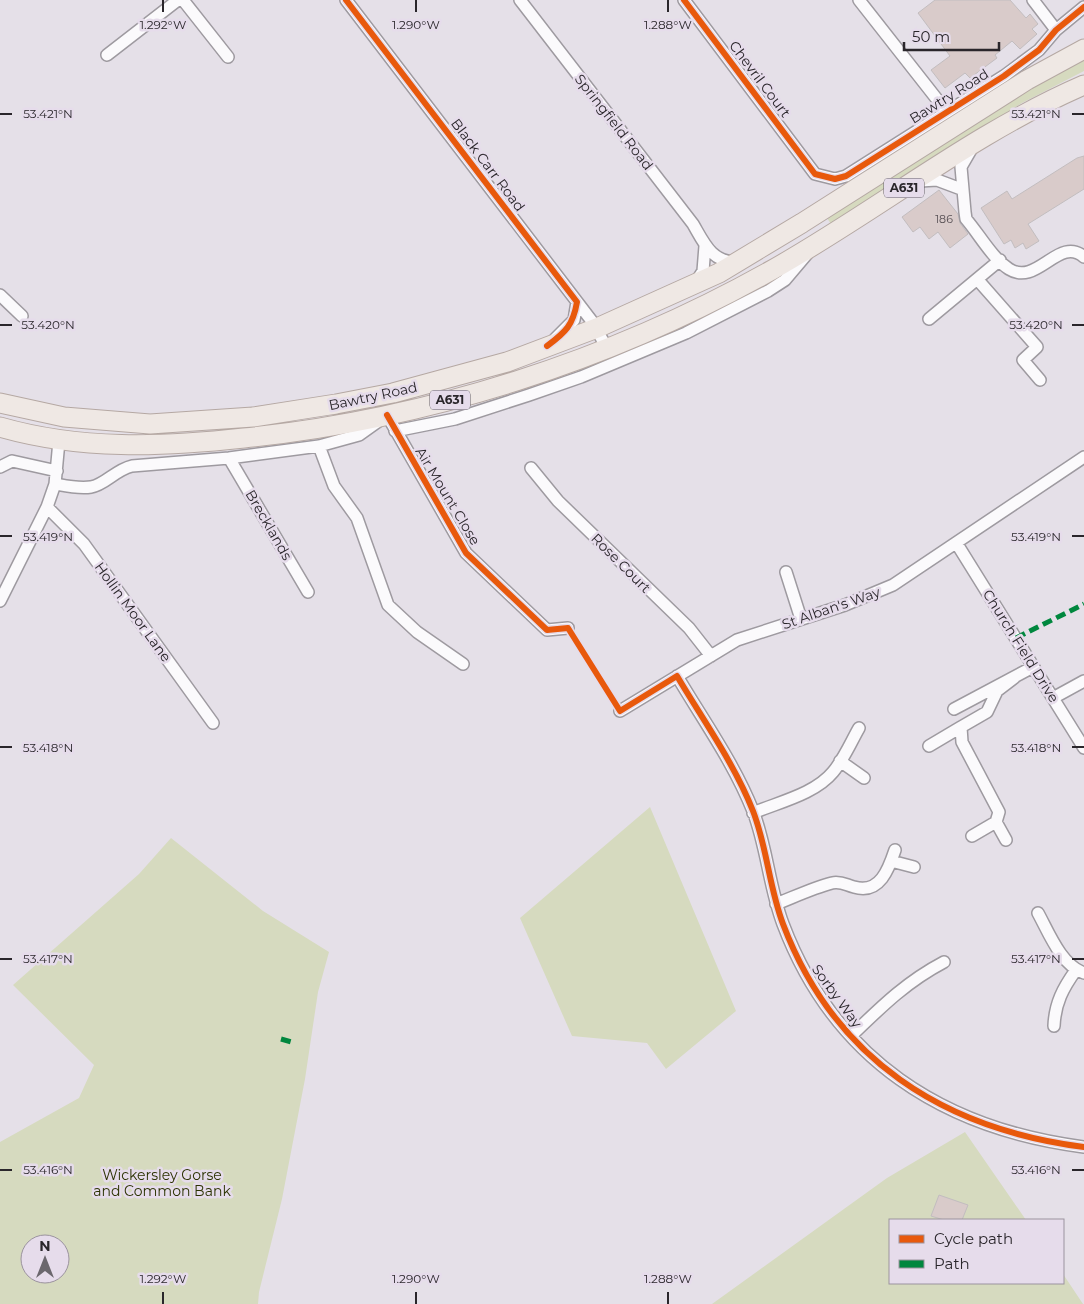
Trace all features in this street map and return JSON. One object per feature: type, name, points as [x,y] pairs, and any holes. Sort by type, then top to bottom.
[{"type":"main road","name":"Bawtry Road","points":[[0,402],[64,417],[150,424],[253,417],[393,393],[466,374],[597,328],[692,286],[738,262],[1027,80],[1084,49]]},
{"type":"main road","name":"Bawtry Road","points":[[0,427],[58,440],[147,446],[205,443],[328,428],[391,423],[568,363],[607,348],[719,298],[773,269],[1050,99],[1084,85]]},
{"type":"main road","points":[[553,344],[568,363]]},
{"type":"street","points":[[107,55],[178,0]]},
{"type":"street","points":[[183,0],[228,57]]},
{"type":"street","name":"Black Carr Road","points":[[346,0],[597,328],[607,348]]},
{"type":"street","name":"Springfield Road","points":[[520,0],[693,224],[705,246],[717,258],[729,263],[738,262]]},
{"type":"street","name":"Chevril Court","points":[[684,0],[815,174]]},
{"type":"street","points":[[859,0],[947,112]]},
{"type":"street","points":[[1032,0],[1056,30]]},
{"type":"street","name":"Bawtry Road","points":[[815,174],[835,179],[846,176],[1028,58],[1039,50],[1056,30],[1084,7]]},
{"type":"street","points":[[976,143],[960,167],[961,189],[966,218],[1000,260],[1009,269],[1024,273],[1033,271],[1062,252],[1072,252],[1084,257]]},
{"type":"street","points":[[912,183],[937,180],[961,189]]},
{"type":"street","name":"Bawtry Road","points":[[55,484],[91,487],[121,469],[132,466],[229,458],[319,446],[359,435],[370,429],[391,423],[455,419],[581,377],[686,333],[785,280],[815,243]]},
{"type":"street","points":[[692,286],[703,271],[705,246]]},
{"type":"street","points":[[928,319],[1000,260]]},
{"type":"street","points":[[977,279],[1037,347],[1023,360],[1040,380]]},
{"type":"street","points":[[0,295],[22,316]]},
{"type":"street","points":[[553,344],[574,320],[577,302]]},
{"type":"street","name":"Air Mount Close","points":[[391,423],[466,553],[547,630],[568,628]]},
{"type":"street","points":[[0,601],[47,507],[55,484],[58,440]]},
{"type":"street","points":[[319,446],[334,486],[357,518],[388,605],[417,632],[463,664]]},
{"type":"street","name":"St Alban's Way","points":[[620,711],[737,640],[873,595],[893,586],[1084,457]]},
{"type":"street","name":"Brecklands","points":[[229,458],[308,592]]},
{"type":"street","points":[[0,467],[12,461],[57,471]]},
{"type":"street","name":"Rose Court","points":[[531,468],[558,500],[689,628],[712,656]]},
{"type":"street","name":"Hollin Moor Lane","points":[[47,507],[84,544],[213,722]]},
{"type":"street","name":"Church Field Drive","points":[[957,544],[1084,748]]},
{"type":"street","points":[[786,572],[801,619]]},
{"type":"street","points":[[954,710],[1033,667]]},
{"type":"street","name":"Sorby Way","points":[[677,676],[734,772],[753,812],[769,868],[776,904],[801,968],[850,1036],[884,1069],[934,1102],[958,1113],[1016,1133],[1084,1147]]},
{"type":"street","points":[[929,746],[986,712],[997,692],[1014,678]]},
{"type":"street","points":[[1053,698],[1084,681]]},
{"type":"street","points":[[961,727],[962,742],[998,812],[996,822],[1006,840]]},
{"type":"street","points":[[753,812],[810,789],[833,772],[860,728]]},
{"type":"street","points":[[840,761],[864,778]]},
{"type":"street","points":[[972,836],[996,822]]},
{"type":"street","points":[[776,904],[833,883],[844,883],[862,889],[871,887],[884,876],[893,855],[914,867]]},
{"type":"street","points":[[1038,913],[1060,952],[1080,971],[1063,988],[1055,1009],[1054,1026]]},
{"type":"street","points":[[850,1036],[900,989],[918,976],[944,962]]},
{"type":"green space","points":[[1084,56],[1084,71],[1022,103],[831,224],[825,215],[1010,97]]},
{"type":"green space","points":[[650,807],[736,1011],[666,1069],[647,1043],[572,1036],[520,918]]},
{"type":"green space","name":"Wickersley Gorse and Common Bank","points":[[171,838],[263,911],[329,952],[318,992],[305,1079],[282,1199],[259,1292],[258,1304],[0,1304],[0,1142],[79,1098],[94,1065],[13,985],[139,874]]},
{"type":"green space","points":[[965,1132],[1025,1219],[889,1219],[889,1284],[1064,1284],[1064,1276],[1083,1304],[712,1304],[887,1178]]},
{"type":"building","points":[[935,0],[1010,0],[1026,18],[1030,14],[1038,24],[1032,29],[1037,34],[1020,49],[1012,41],[995,55],[997,58],[970,78],[965,73],[945,88],[931,70],[950,56],[918,13]]},
{"type":"building","points":[[1084,156],[1084,189],[1028,224],[1039,241],[1026,249],[1023,243],[1015,248],[1011,240],[1004,244],[981,208],[1007,191],[1012,199],[1077,158]]},
{"type":"building","points":[[939,190],[958,214],[960,223],[968,234],[950,248],[938,232],[929,239],[920,227],[913,232],[902,217]]},
{"type":"building","points":[[939,1195],[968,1205],[962,1219],[941,1219],[931,1216]]},
{"type":"marked path","points":[[1016,638],[1084,604]]},
{"type":"marked path","points":[[281,1039],[295,1043]]},
{"type":"cycle path","points":[[346,0],[577,302],[568,327],[547,346]]},
{"type":"cycle path","points":[[684,0],[815,174],[835,179],[846,176],[1004,76],[1039,50],[1056,30],[1084,7]]},
{"type":"cycle path","points":[[387,415],[466,553],[547,630],[568,628],[620,711],[677,676],[737,776],[753,811],[762,839],[778,910],[805,972],[832,1013],[863,1049],[900,1079],[940,1104],[985,1124],[1033,1138],[1084,1147]]}]
